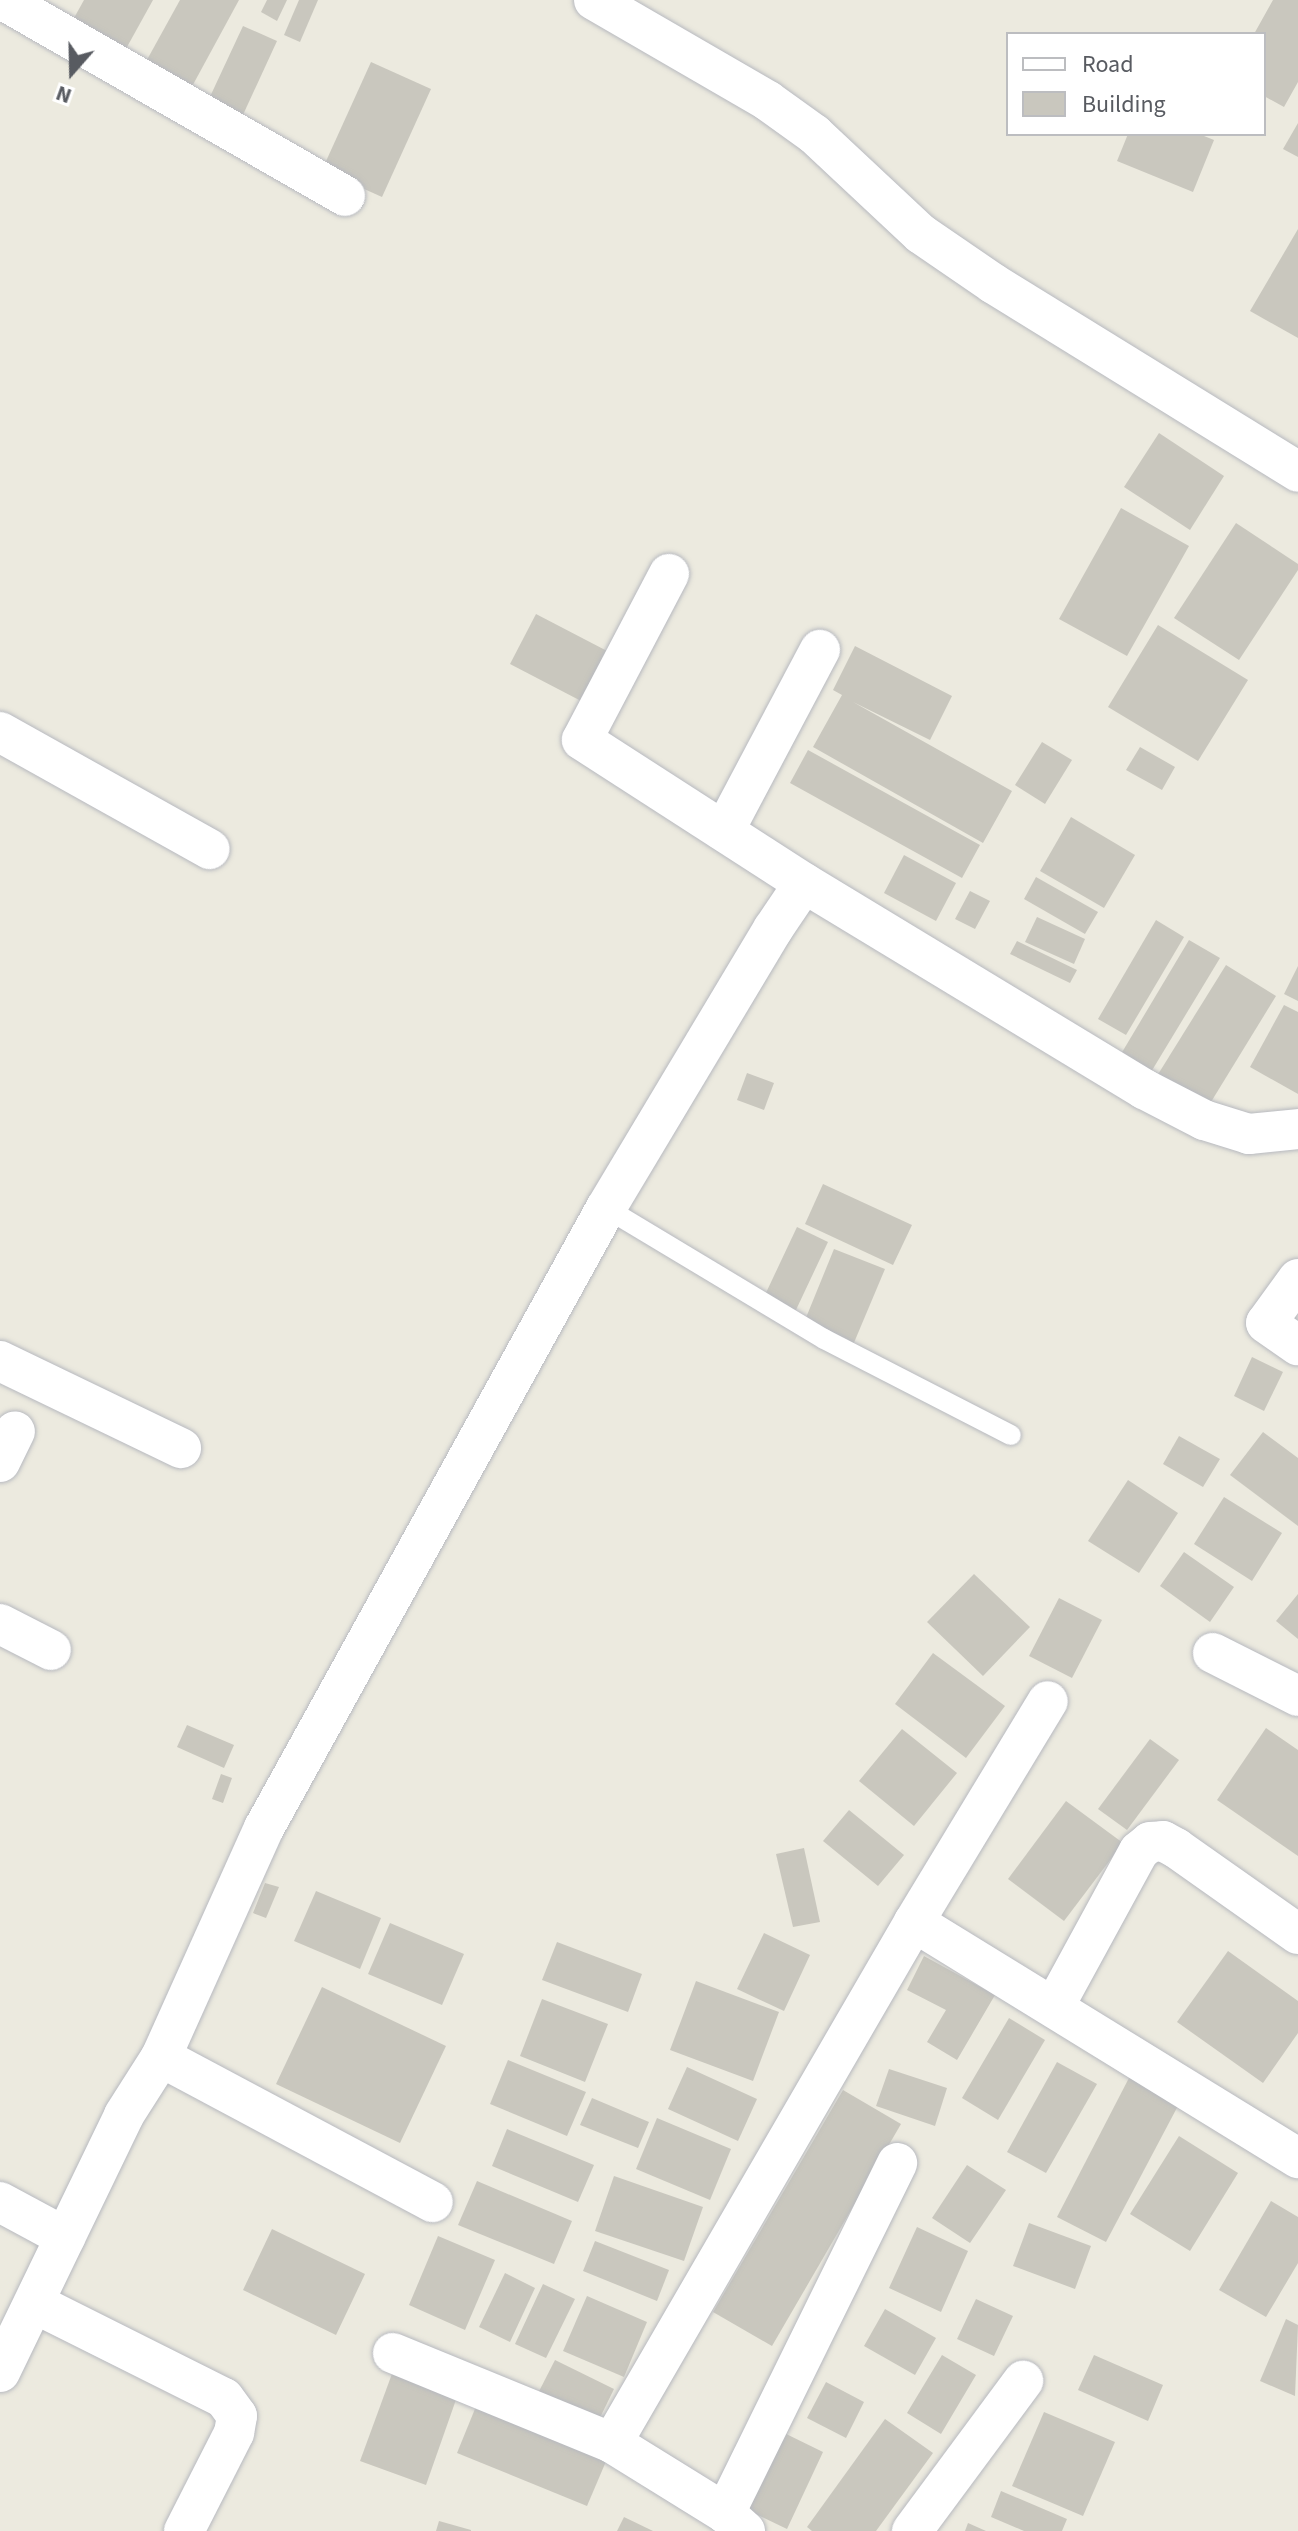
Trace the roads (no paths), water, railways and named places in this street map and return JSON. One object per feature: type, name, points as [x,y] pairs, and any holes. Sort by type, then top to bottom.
[{"type":"street","points":[[3,0],[345,196]]},
{"type":"street","points":[[594,0],[768,101],[814,134],[921,234],[994,284],[1298,472]]},
{"type":"street","points":[[669,574],[582,740],[804,883],[1144,1089],[1204,1120],[1249,1134],[1298,1129]]},
{"type":"street","points":[[724,831],[820,650]]},
{"type":"street","points":[[0,732],[209,849]]},
{"type":"street","points":[[0,2372],[124,2115],[161,2057],[264,1828],[606,1208],[773,929],[804,883]]},
{"type":"street","points":[[1298,1279],[1266,1323],[1298,1345]]},
{"type":"street","points":[[0,1361],[181,1448]]},
{"type":"street","points":[[0,1624],[51,1650]]},
{"type":"street","points":[[1213,1653],[1298,1696]]},
{"type":"street","points":[[612,2443],[914,1922],[1048,1701]]},
{"type":"street","points":[[1055,2005],[1139,1851],[1150,1842],[1163,1841],[1176,1848],[1298,1934]]},
{"type":"street","points":[[914,1922],[1055,2005],[1298,2158]]},
{"type":"street","points":[[161,2057],[433,2202]]},
{"type":"street","points":[[393,2353],[612,2443],[735,2522],[897,2163]]},
{"type":"street","points":[[0,2202],[65,2237]]},
{"type":"street","points":[[34,2303],[224,2398],[237,2416],[234,2433],[184,2531]]},
{"type":"street","points":[[912,2531],[1023,2381]]},
{"type":"lane","points":[[606,1208],[824,1339],[1011,1435]]}]
